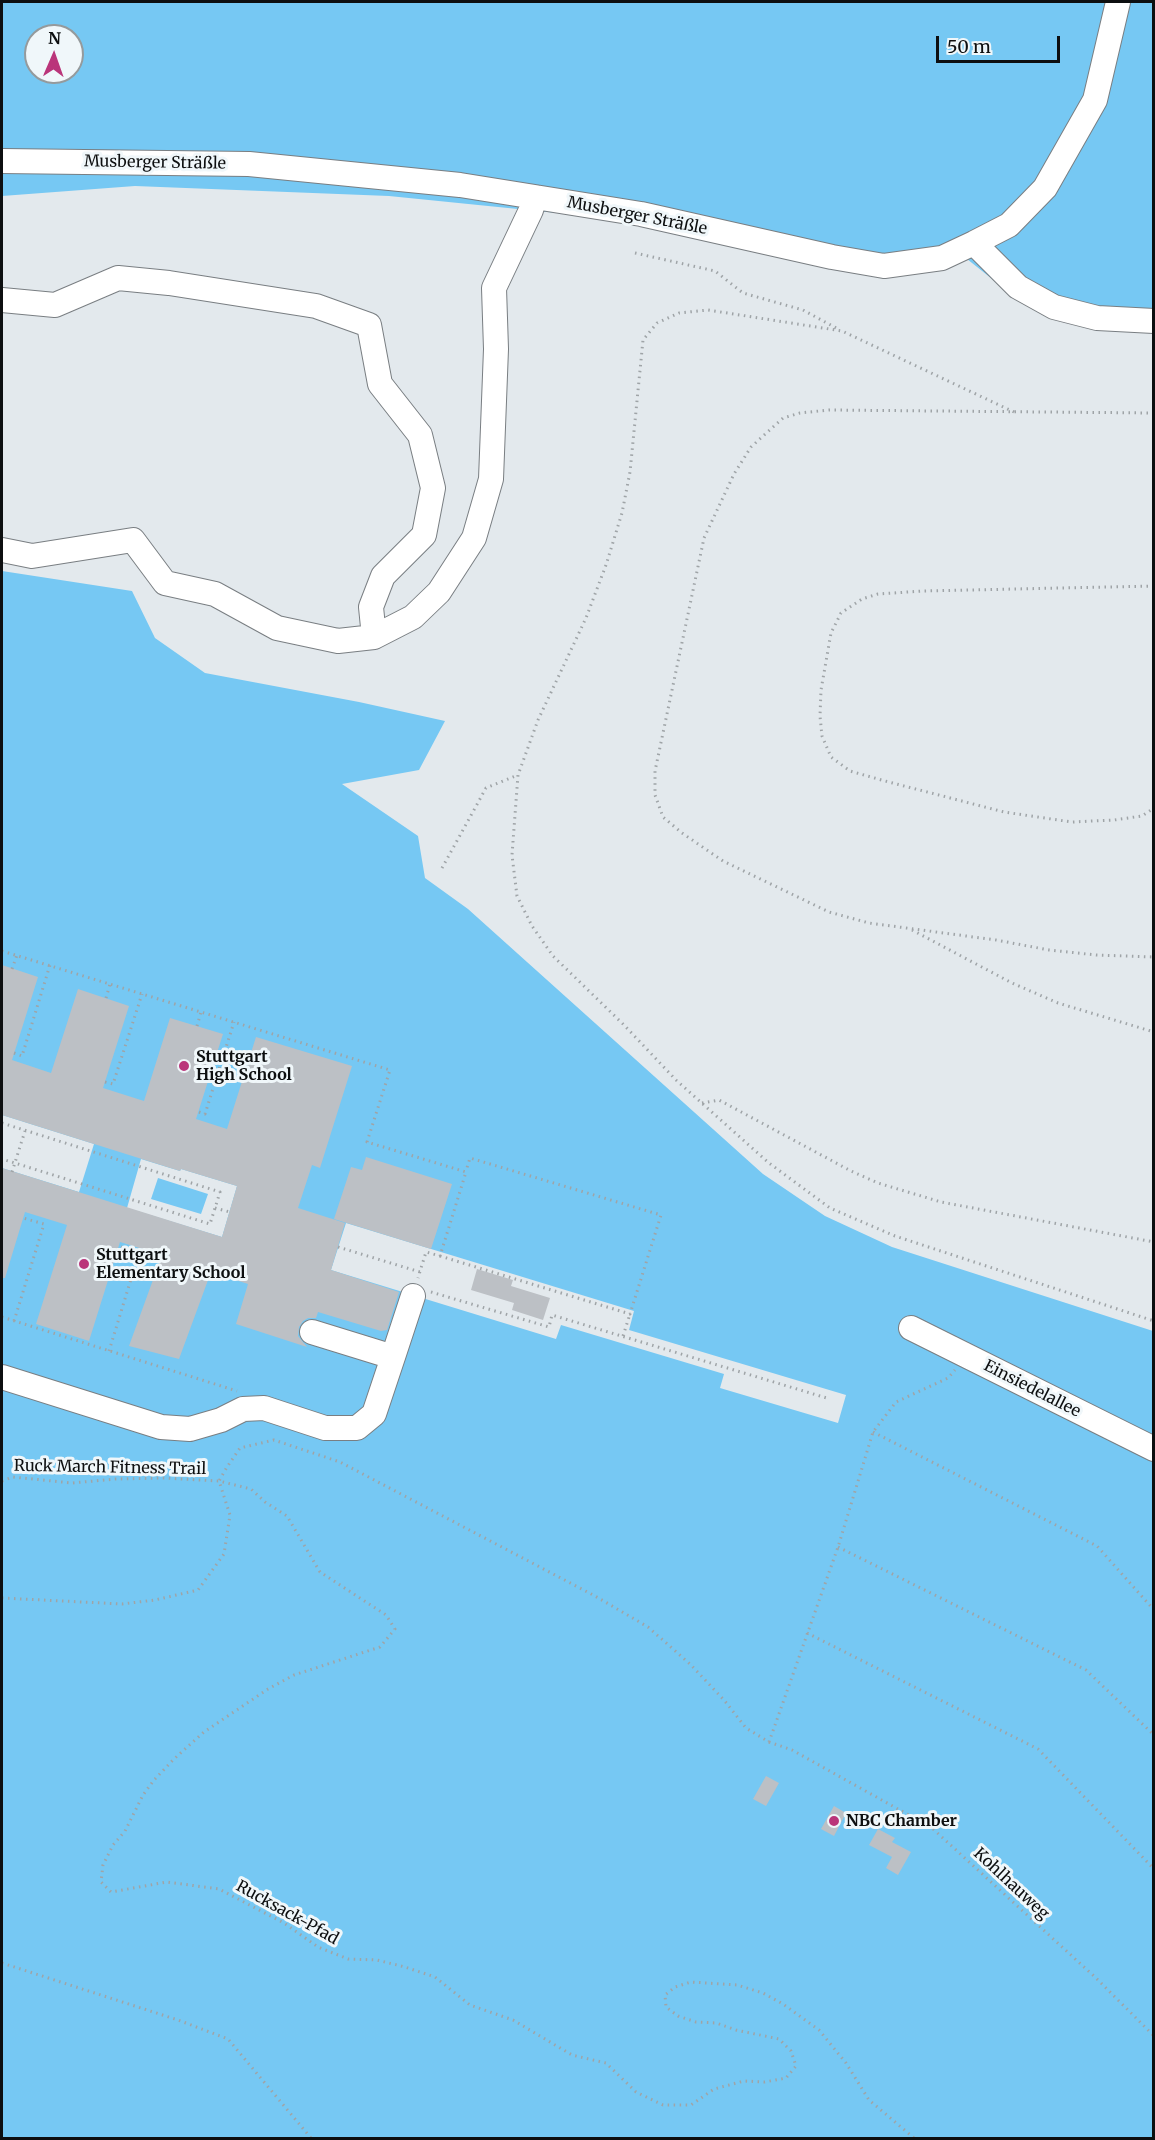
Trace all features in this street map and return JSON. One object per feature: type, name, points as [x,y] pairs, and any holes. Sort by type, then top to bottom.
[{"type":"street","name":"Musberger Sträßle","points":[[2,161],[249,164],[460,184],[641,214],[884,266],[942,258],[1009,225],[1045,188],[1095,100],[1118,2]]},
{"type":"street","points":[[2,550],[32,556],[133,540],[165,583],[215,594],[277,628],[338,641],[374,637],[413,617],[439,592],[474,538],[491,479],[496,349],[494,288],[535,197]]},
{"type":"street","points":[[974,243],[1018,287],[1054,308],[1097,318],[1154,321]]},
{"type":"street","points":[[2,300],[55,305],[118,278],[169,283],[316,306],[369,325],[380,384],[420,435],[433,488],[424,535],[383,576],[371,607],[374,637]]},
{"type":"street","points":[[2,1377],[161,1427],[190,1429],[221,1420],[243,1409],[264,1408],[325,1428],[357,1428],[374,1414],[414,1291]]},
{"type":"street","name":"Einsiedelallee","points":[[911,1328],[1154,1449]]},
{"type":"street","points":[[312,1332],[393,1357]]},
{"type":"path","points":[[635,253],[715,271],[743,293],[803,310],[842,331],[1014,412]]},
{"type":"path","points":[[842,331],[708,310],[679,313],[657,323],[643,340],[630,472],[622,513],[586,618],[538,720],[518,775],[512,855],[517,896],[532,926],[553,956],[624,1025],[676,1080],[769,1163],[830,1208],[895,1236],[1154,1321]]},
{"type":"path","points":[[1154,413],[829,410],[800,413],[783,418],[751,447],[734,474],[704,538],[655,771],[655,795],[663,817],[682,833],[723,861],[829,912],[869,923],[996,940],[1049,950],[1096,955],[1154,957]]},
{"type":"path","points":[[1154,586],[922,591],[885,593],[862,599],[841,613],[831,633],[821,690],[820,716],[822,736],[831,757],[850,771],[885,781],[1004,812],[1072,822],[1142,816],[1154,808]]},
{"type":"path","points":[[442,868],[486,788],[518,775]]},
{"type":"path","points":[[911,929],[1012,983],[1058,1003],[1154,1032]]},
{"type":"path","points":[[2,951],[390,1070],[368,1142],[466,1172]]},
{"type":"path","points":[[12,969],[17,956]]},
{"type":"path","points":[[14,1053],[22,1056],[50,965]]},
{"type":"path","points":[[106,998],[110,984]]},
{"type":"path","points":[[105,1082],[113,1084],[142,993]]},
{"type":"path","points":[[197,1026],[201,1012]]},
{"type":"path","points":[[199,1112],[205,1114],[234,1022]]},
{"type":"path","points":[[702,1103],[719,1100],[852,1171],[878,1183],[930,1199],[1154,1242]]},
{"type":"path","points":[[2,1123],[220,1192],[210,1224],[2,1159]]},
{"type":"path","points":[[12,1172],[25,1131]]},
{"type":"path","points":[[440,1256],[470,1158],[661,1215],[623,1336]]},
{"type":"path","points":[[215,1208],[230,1212]]},
{"type":"path","points":[[14,1321],[44,1224],[23,1218]]},
{"type":"path","points":[[109,1351],[139,1253],[118,1246]]},
{"type":"path","points":[[338,1247],[420,1272]]},
{"type":"path","points":[[630,1314],[426,1252],[414,1291],[549,1327],[552,1316],[830,1399]]},
{"type":"path","points":[[2,1317],[194,1375],[220,1385]]},
{"type":"path","points":[[769,1742],[838,1547],[873,1432],[896,1402],[948,1378],[968,1357]]},
{"type":"path","points":[[873,1432],[1097,1546],[1154,1610]]},
{"type":"path","name":"Kohlhauweg","points":[[219,1481],[240,1448],[274,1440],[340,1462],[585,1590],[648,1627],[718,1693],[746,1728],[769,1742],[792,1750],[932,1828],[1096,1978],[1154,2036]]},
{"type":"path","name":"Ruck March Fitness Trail","points":[[2,1481],[13,1477],[72,1483],[164,1478],[219,1481]]},
{"type":"path","points":[[2,1598],[122,1604],[155,1600],[198,1590],[224,1554],[230,1515],[219,1481]]},
{"type":"path","name":"Rucksack-Pfad","points":[[219,1481],[252,1489],[265,1502],[287,1516],[320,1572],[386,1615],[395,1629],[380,1647],[294,1675],[268,1689],[204,1732],[174,1759],[143,1795],[125,1832],[113,1845],[104,1865],[101,1882],[111,1892],[167,1882],[219,1889],[284,1923],[318,1947],[348,1959],[377,1960],[435,1977],[470,2005],[513,2020],[572,2055],[606,2063],[636,2092],[663,2105],[691,2105],[714,2089],[744,2081],[765,2082],[786,2078],[795,2066],[791,2051],[780,2039],[736,2030],[716,2023],[696,2022],[678,2016],[666,2007],[665,1995],[675,1987],[691,1982],[737,1984],[763,1993],[783,2004],[819,2031],[846,2063],[869,2100],[914,2139]]},
{"type":"path","points":[[838,1547],[1086,1670],[1154,1735]]},
{"type":"path","points":[[807,1633],[1038,1749],[1154,1869]]},
{"type":"path","points":[[2,1963],[178,2020],[228,2039],[311,2139]]},
{"type":"shaded area","points":[[2,2],[1153,2],[1153,333],[1011,294],[967,259],[943,266],[617,219],[389,196],[135,186],[2,196]]},
{"type":"shaded area","points":[[2,571],[132,591],[155,638],[205,673],[445,721],[419,770],[342,784],[418,836],[425,878],[468,909],[763,1174],[825,1216],[892,1247],[1153,1331],[1153,2138],[2,2138],[2,1168],[79,1192],[94,1144],[2,1115]],"holes":[[[141,1159],[237,1186],[222,1237],[127,1208]],[[346,1223],[634,1311],[629,1330],[846,1395],[838,1423],[720,1388],[724,1374],[561,1325],[556,1339],[331,1270]]]},
{"type":"shaded area","points":[[158,1178],[208,1194],[201,1214],[151,1199]]},
{"type":"building","points":[[2,965],[38,977],[12,1060],[51,1073],[78,989],[129,1006],[103,1088],[144,1101],[170,1018],[223,1034],[196,1119],[227,1129],[256,1037],[352,1066],[320,1168],[312,1165],[298,1208],[345,1223],[331,1270],[399,1292],[387,1330],[381,1331],[318,1312],[316,1318],[308,1318],[299,1327],[298,1336],[307,1347],[236,1324],[248,1284],[211,1272],[179,1359],[129,1346],[162,1255],[120,1242],[89,1341],[36,1324],[67,1225],[25,1212],[5,1278],[2,1278],[2,1168],[222,1237],[237,1186],[181,1169],[180,1171],[2,1115]]},
{"type":"building","points":[[366,1157],[452,1184],[431,1249],[334,1219],[351,1167],[362,1170]]},
{"type":"building","points":[[477,1269],[513,1280],[511,1286],[550,1298],[543,1320],[512,1310],[514,1303],[471,1290]]},
{"type":"building","points":[[766,1776],[779,1783],[766,1806],[753,1799]]},
{"type":"building","name":"NBC Chamber","points":[[834,1806],[846,1813],[834,1836],[821,1829]]},
{"type":"building","points":[[878,1829],[895,1838],[892,1842],[911,1852],[898,1875],[886,1868],[892,1857],[869,1845]]},
{"type":"place","name":"Stuttgart High School","points":[[184,1066]]},
{"type":"place","name":"Stuttgart Elementary School","points":[[84,1264]]},
{"type":"place","name":"NBC Chamber","points":[[834,1821]]}]
